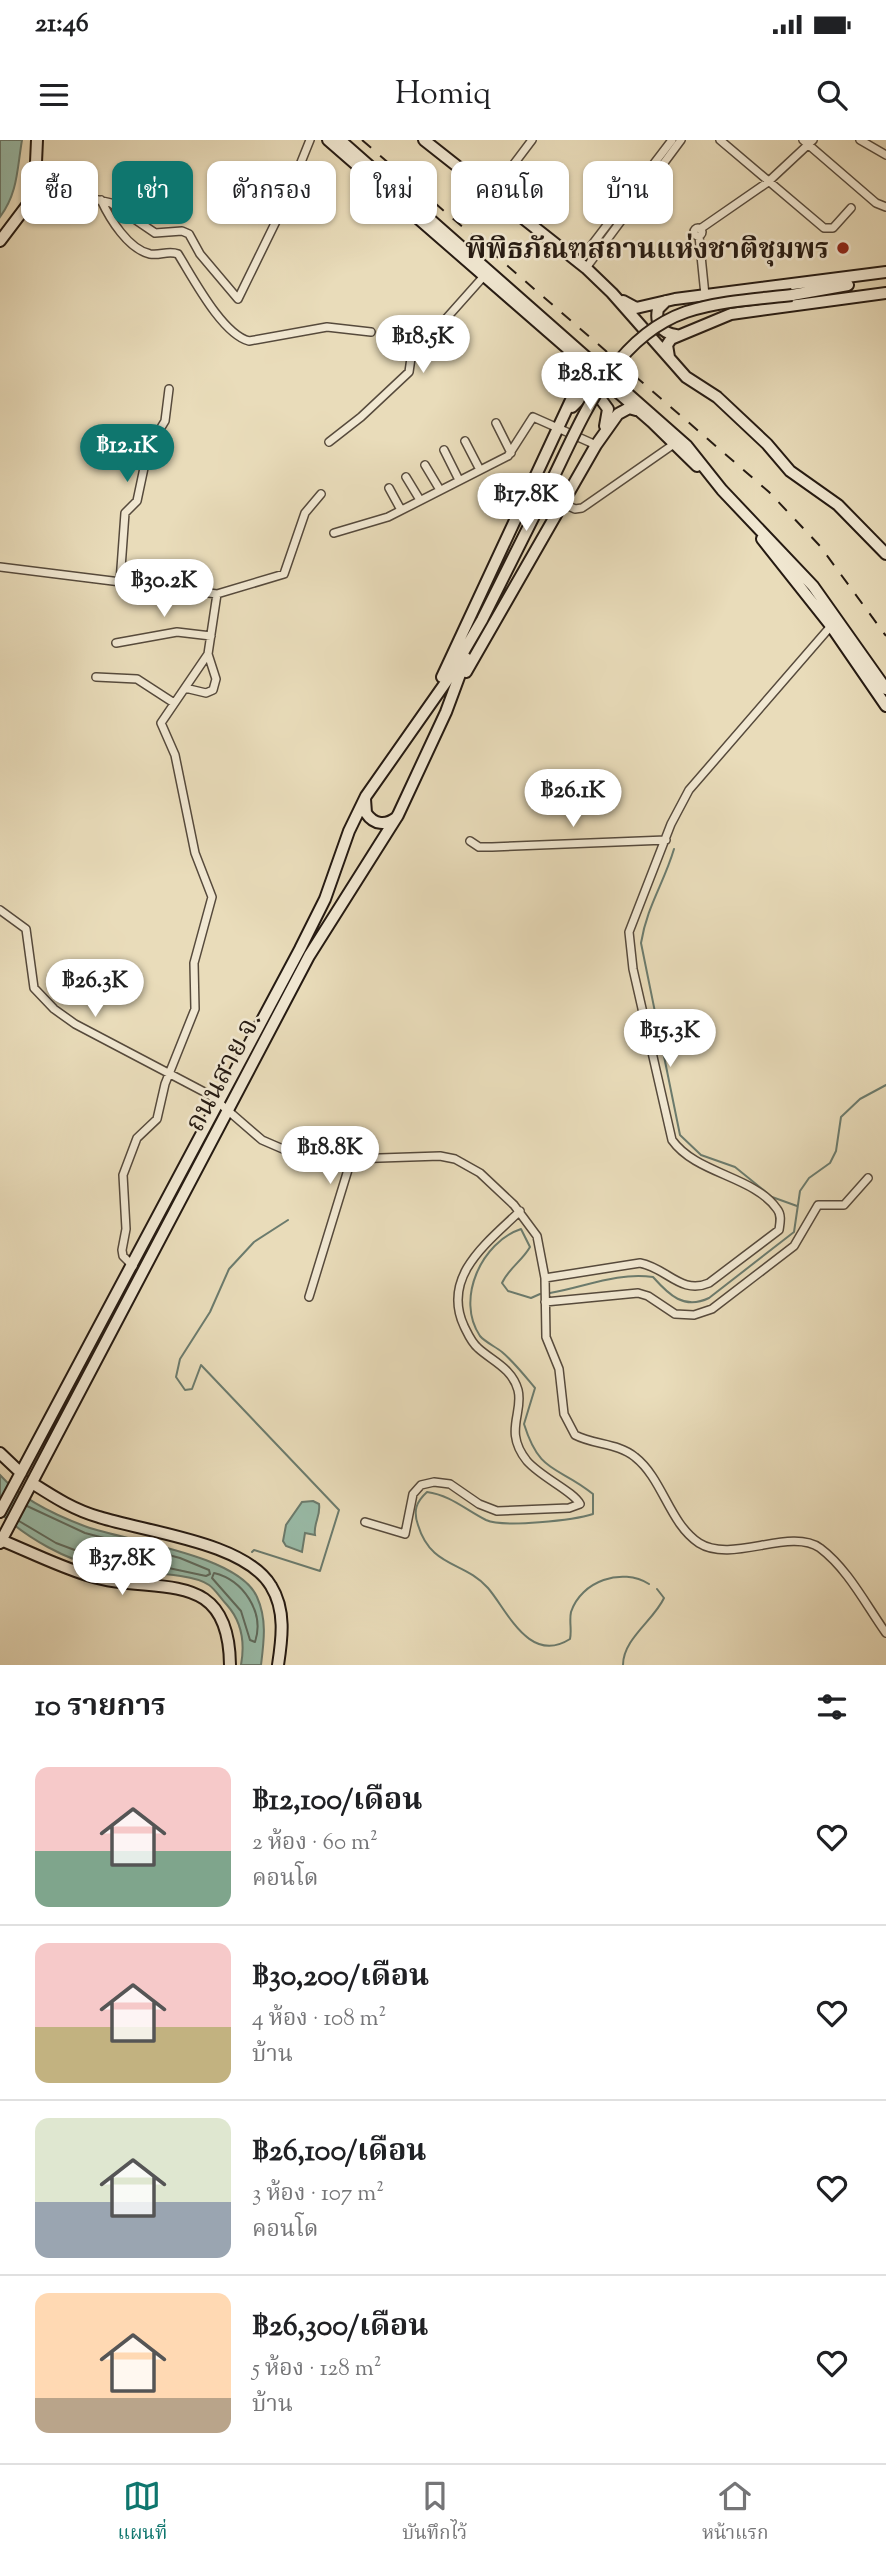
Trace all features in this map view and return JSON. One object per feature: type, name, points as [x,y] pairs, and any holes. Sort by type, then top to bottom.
[{"type":"main road","points":[[36,161],[37,140]]},
{"type":"main road","points":[[328,140],[354,161]]},
{"type":"main road","points":[[340,140],[362,161]]},
{"type":"main road","points":[[424,140],[451,161]]},
{"type":"main road","points":[[0,241],[21,217]]},
{"type":"main road","points":[[429,224],[570,351],[598,370]]},
{"type":"main road","points":[[430,224],[687,446],[746,517],[796,567],[886,706]]},
{"type":"main road","points":[[531,224],[612,293],[686,377],[717,397],[767,444],[790,471],[847,513],[886,554]]},
{"type":"main road","points":[[612,293],[636,308],[705,295],[886,274]]},
{"type":"main road","points":[[792,295],[886,274]]},
{"type":"main road","points":[[792,295],[886,291]]},
{"type":"main road","points":[[652,339],[673,335],[731,314],[886,291]]},
{"type":"main road","name":"ถนนสาย จ.","points":[[0,1512],[223,1105],[336,908],[398,815],[446,712],[482,620],[609,373],[640,337],[668,320],[699,308],[792,295]]},
{"type":"main road","points":[[663,303],[658,324],[673,335]]},
{"type":"main road","points":[[635,320],[644,312],[663,303]]},
{"type":"main road","points":[[671,362],[667,345],[673,335]]},
{"type":"main road","points":[[561,428],[578,385],[578,367],[570,351]]},
{"type":"main road","points":[[429,705],[574,402],[598,370]]},
{"type":"main road","points":[[617,387],[715,482]]},
{"type":"main road","points":[[596,445],[617,387]]},
{"type":"main road","points":[[574,402],[583,396],[594,396],[605,403],[609,415]]},
{"type":"main road","points":[[446,712],[596,445],[618,414],[629,408],[639,411]]},
{"type":"main road","name":"ถนนสาย จ.","points":[[2,1539],[325,899],[349,831],[366,796],[429,705],[482,620]]},
{"type":"main road","points":[[834,622],[886,689]]},
{"type":"main road","points":[[366,796],[366,813],[374,821],[386,823],[398,815]]},
{"type":"main road","points":[[0,1453],[19,1477]]},
{"type":"main road","points":[[31,1486],[79,1510],[180,1537],[246,1563],[270,1584],[278,1600],[282,1631],[278,1665]]},
{"type":"main road","points":[[2,1539],[88,1576],[193,1593],[213,1606],[223,1619],[230,1665]]},
{"type":"street","points":[[98,199],[121,208],[155,233],[182,231],[189,234],[200,254],[239,299],[283,206],[310,140]]},
{"type":"street","points":[[516,161],[532,140]]},
{"type":"street","points":[[660,161],[672,140]]},
{"type":"street","points":[[662,161],[681,140]]},
{"type":"street","points":[[720,140],[730,143],[768,182],[824,228],[833,228],[851,208]]},
{"type":"street","points":[[860,140],[886,155]]},
{"type":"street","points":[[705,295],[700,232],[768,182],[808,142],[876,203],[886,207]]},
{"type":"street","points":[[101,200],[110,219],[138,248],[147,253],[178,254],[227,326],[243,339],[249,341],[327,327],[371,332]]},
{"type":"street","points":[[582,265],[613,224]]},
{"type":"street","points":[[328,442],[361,417],[409,372],[411,358],[484,276]]},
{"type":"street","points":[[120,582],[125,513],[137,501],[148,449],[167,413],[169,389]]},
{"type":"street","points":[[334,533],[361,527],[401,510],[511,453],[533,417],[596,445]]},
{"type":"street","points":[[496,423],[511,453]]},
{"type":"street","points":[[465,441],[480,470]]},
{"type":"street","points":[[562,503],[575,509],[582,508],[674,444]]},
{"type":"street","points":[[444,450],[459,480]]},
{"type":"street","points":[[425,464],[440,490]]},
{"type":"street","points":[[406,477],[420,500]]},
{"type":"street","points":[[389,488],[401,510]]},
{"type":"street","points":[[0,567],[216,594],[284,574],[305,513],[321,494]]},
{"type":"street","points":[[133,1266],[123,1256],[122,1250],[126,1229],[123,1175],[137,1138],[157,1119],[169,1074],[195,1009],[194,963],[212,897],[195,853],[175,755],[161,727],[208,654],[216,594]]},
{"type":"street","points":[[545,1278],[640,1263],[653,1265],[683,1286],[696,1288],[709,1283],[779,1230],[781,1218],[778,1209],[754,1191],[678,1149],[668,1128],[629,948],[634,919],[679,806],[689,790],[834,622]]},
{"type":"street","points":[[116,643],[177,632],[211,636]]},
{"type":"street","points":[[185,688],[206,693],[213,690],[216,678],[208,654]]},
{"type":"street","points":[[96,677],[136,679],[174,703]]},
{"type":"street","points":[[470,841],[479,847],[492,847],[666,839]]},
{"type":"street","points":[[0,910],[26,929],[29,935],[34,988],[46,1001],[75,1024],[223,1105],[262,1140],[299,1156],[351,1160],[450,1157],[480,1173],[520,1212],[537,1236],[545,1278],[546,1338],[559,1369],[564,1414],[575,1435],[620,1448],[635,1457],[654,1478],[690,1535],[711,1548],[721,1550],[792,1543],[818,1546],[840,1567],[886,1633]]},
{"type":"street","points":[[309,1297],[351,1160]]},
{"type":"street","points":[[545,1302],[643,1294],[675,1314],[702,1314],[712,1310],[794,1246],[818,1205],[845,1205],[868,1178]]},
{"type":"street","points":[[365,1522],[405,1534],[408,1507],[413,1494],[421,1485],[434,1482],[450,1484],[479,1504],[497,1510],[569,1508],[580,1504],[570,1493],[541,1477],[525,1458],[515,1433],[519,1396],[515,1384],[498,1361],[474,1344],[460,1318],[459,1284],[462,1274],[469,1262],[520,1212]]},
{"type":"water","points":[[0,140],[22,140],[14,190],[0,217]]},
{"type":"water","points":[[0,1475],[18,1492],[64,1518],[87,1527],[206,1560],[228,1570],[246,1583],[257,1597],[262,1614],[264,1639],[261,1665],[241,1665],[243,1649],[239,1626],[232,1612],[209,1585],[188,1577],[89,1565],[48,1547],[0,1513]]},
{"type":"water","points":[[313,1501],[319,1504],[315,1535],[305,1533],[302,1552],[286,1546],[283,1541],[286,1525],[302,1502]]},
{"type":"waterway","points":[[674,849],[647,917],[641,943],[680,1135],[701,1155],[735,1167],[772,1197],[797,1206]]},
{"type":"waterway","points":[[550,1293],[614,1278],[640,1276],[653,1277],[678,1299],[692,1302],[709,1298],[794,1232],[800,1191],[809,1178],[830,1163],[836,1151],[841,1117],[860,1099],[886,1085]]},
{"type":"waterway","points":[[252,1552],[254,1550],[320,1571],[339,1510],[201,1365],[192,1389],[185,1390],[176,1377],[180,1359],[210,1312],[229,1269],[254,1242],[288,1220]]},
{"type":"waterway","points":[[540,1294],[531,1298],[508,1291],[502,1283],[530,1247],[521,1229],[495,1246],[476,1274],[470,1306],[473,1321],[480,1336],[500,1350],[535,1388],[524,1424],[530,1440],[543,1461],[593,1494],[593,1514],[540,1522],[495,1522],[486,1520],[443,1496],[427,1492],[416,1507],[418,1525],[431,1549],[479,1579],[521,1632],[543,1645],[555,1645],[570,1639],[571,1612],[576,1601],[593,1585],[615,1577],[638,1579],[649,1584]]},
{"type":"waterway","points":[[623,1665],[624,1656],[633,1638],[664,1598],[657,1589]]},
{"type":"railway","points":[[362,140],[769,492],[820,546],[886,636]]},
{"type":"place","name":"พิพิธภัณฑสถานแห่งชาติชุมพร","points":[[843,248]]}]
